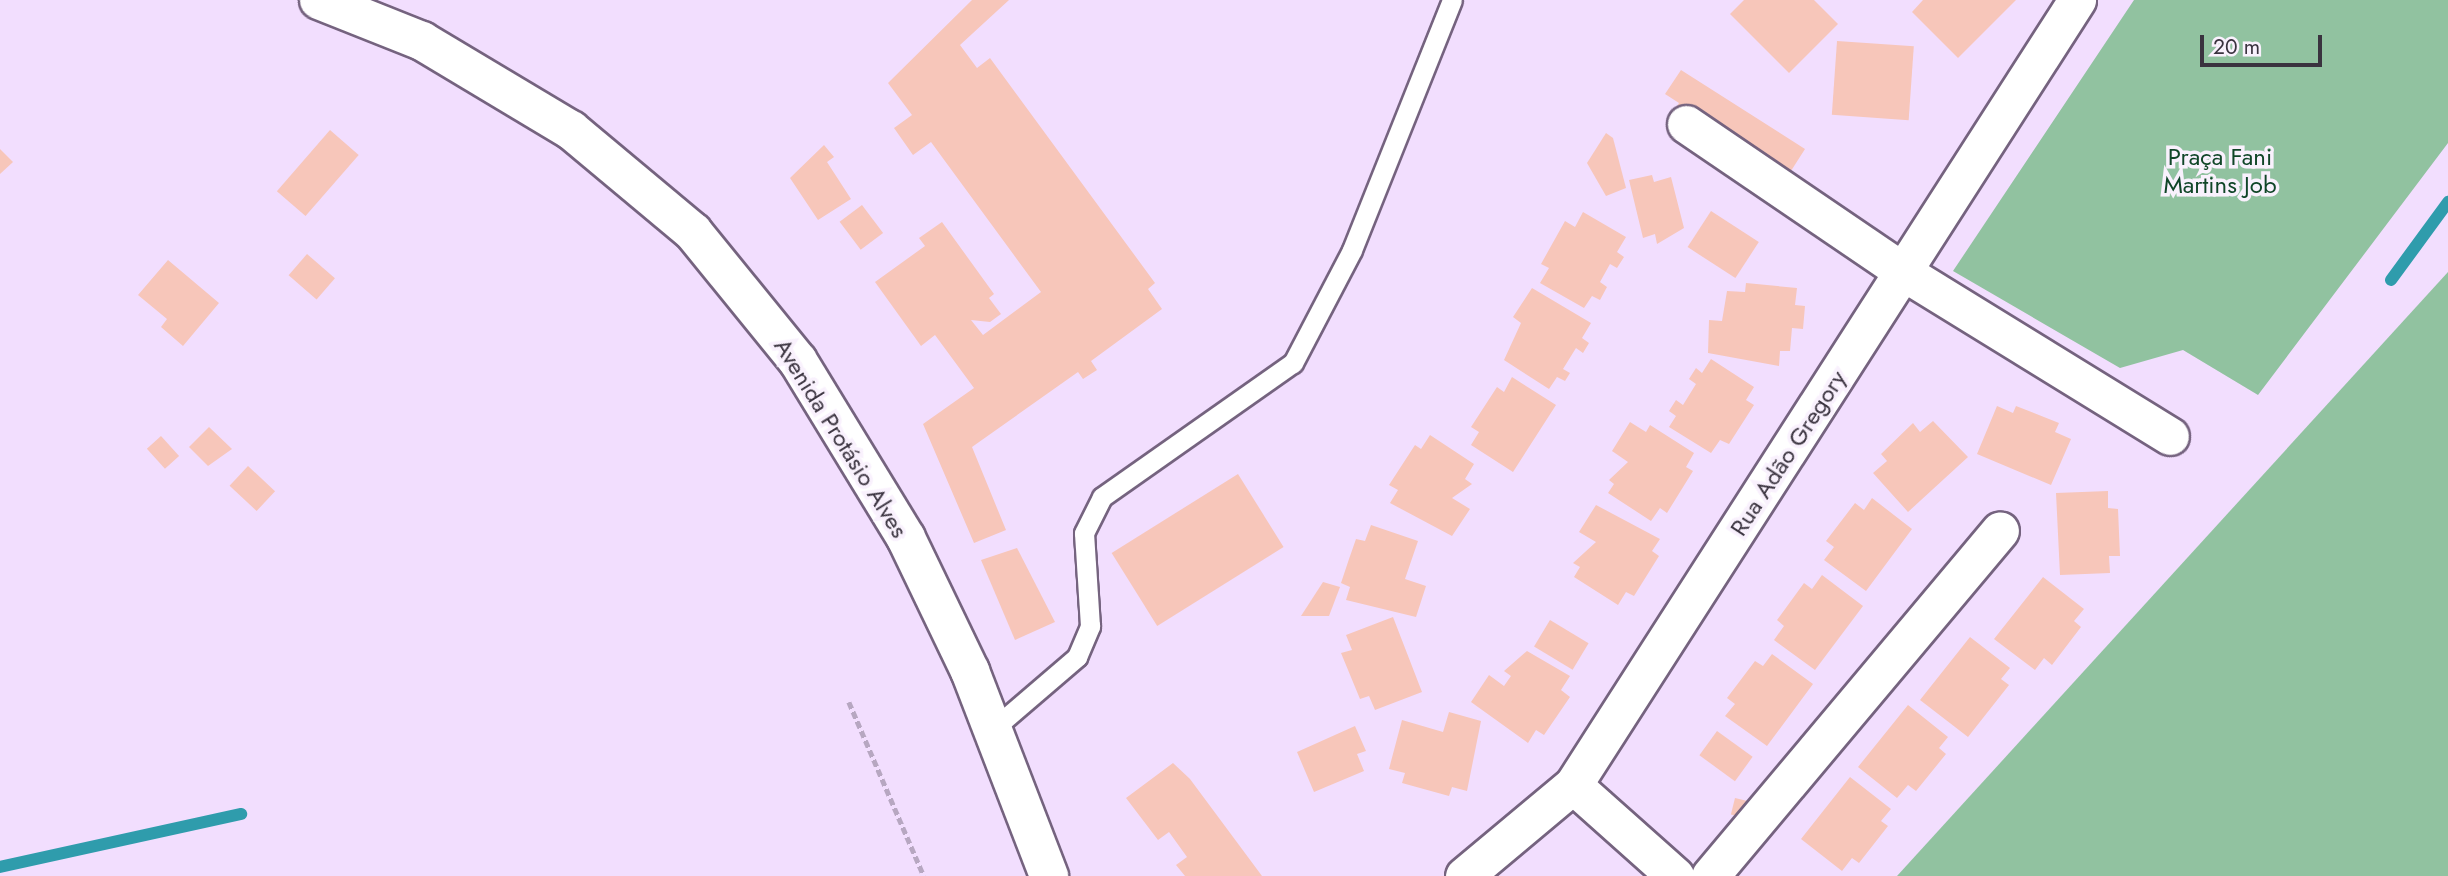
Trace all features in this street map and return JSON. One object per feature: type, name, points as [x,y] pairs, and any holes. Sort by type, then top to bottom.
[{"type":"main road","name":"Avenida Protásio Alves","points":[[319,0],[422,41],[571,130],[693,232],[797,362],[906,538],[993,729],[1049,876]]},
{"type":"street","name":"Rua Adão Gregory","points":[[1464,876],[1573,785],[1905,273],[2077,0]]},
{"type":"street","points":[[1686,124],[1905,273],[2170,436]]},
{"type":"street","points":[[1710,876],[2000,531]]},
{"type":"street","points":[[1573,785],[1675,876]]},
{"type":"lane","points":[[993,729],[1077,657],[1090,626],[1084,533],[1102,497],[1293,363],[1352,250],[1452,0]]},
{"type":"path","points":[[849,702],[923,876]]},
{"type":"green space","name":"Praça Fani Martins Job","points":[[2134,0],[2448,0],[2448,143],[2258,395],[2183,350],[2120,368],[1953,271]]},
{"type":"green space","points":[[2448,272],[2448,876],[1897,876]]},
{"type":"building","points":[[972,0],[1009,0],[960,45],[977,68],[990,58],[1155,283],[1148,289],[1162,309],[1091,361],[1097,370],[1083,379],[1078,372],[972,447],[1006,530],[974,543],[923,424],[974,388],[935,335],[921,346],[875,282],[925,246],[919,238],[942,222],[994,294],[989,298],[1001,314],[990,322],[971,320],[983,335],[1041,292],[931,142],[913,155],[894,128],[912,115],[888,83]]},
{"type":"building","points":[[1744,0],[1814,0],[1838,24],[1789,73],[1730,14]]},
{"type":"building","points":[[1923,0],[2016,0],[1958,58],[1912,12]]},
{"type":"building","points":[[1837,41],[1914,46],[1909,120],[1832,115]]},
{"type":"building","points":[[1681,70],[1805,149],[1782,185],[1672,114],[1679,103],[1665,94]]},
{"type":"building","points":[[330,130],[359,155],[306,216],[277,191]]},
{"type":"building","points":[[1606,133],[1613,138],[1626,188],[1606,196],[1587,163]]},
{"type":"building","points":[[824,145],[834,157],[827,162],[851,199],[818,220],[790,178]]},
{"type":"building","points":[[0,149],[13,162],[0,174]]},
{"type":"building","points":[[1652,175],[1654,182],[1671,177],[1684,228],[1657,244],[1655,234],[1643,238],[1629,180]]},
{"type":"building","points":[[862,205],[883,233],[861,250],[840,222]]},
{"type":"building","points":[[1711,211],[1759,242],[1735,278],[1688,247]]},
{"type":"building","points":[[1583,212],[1626,237],[1617,252],[1624,257],[1617,268],[1610,264],[1600,282],[1607,287],[1600,300],[1592,296],[1584,308],[1540,283],[1549,268],[1541,264],[1565,221],[1575,227]]},
{"type":"building","points":[[307,254],[335,278],[317,299],[289,275]]},
{"type":"building","points":[[168,260],[219,303],[183,346],[161,327],[167,319],[138,295]]},
{"type":"building","points":[[1746,283],[1797,288],[1795,305],[1805,306],[1803,329],[1792,328],[1790,351],[1780,351],[1779,366],[1708,353],[1709,320],[1722,321],[1727,291],[1745,292]]},
{"type":"building","points":[[1532,288],[1591,323],[1582,338],[1589,343],[1583,353],[1576,348],[1563,369],[1570,373],[1565,381],[1557,377],[1549,389],[1504,360],[1521,323],[1513,317]]},
{"type":"building","points":[[1711,359],[1754,387],[1746,400],[1754,405],[1729,444],[1720,440],[1711,453],[1669,427],[1676,416],[1669,411],[1676,400],[1683,405],[1696,384],[1689,379],[1696,368],[1702,373]]},
{"type":"building","points":[[1512,377],[1556,405],[1513,472],[1471,445],[1479,432],[1471,427],[1497,387],[1504,392]]},
{"type":"building","points":[[1997,406],[2013,413],[2016,406],[2059,423],[2055,432],[2071,439],[2051,485],[1977,454]]},
{"type":"building","points":[[1933,421],[1968,457],[1908,512],[1873,473],[1887,461],[1881,454],[1913,423],[1920,432]]},
{"type":"building","points":[[1630,422],[1646,432],[1650,425],[1694,453],[1686,467],[1693,471],[1667,513],[1660,508],[1651,521],[1608,493],[1614,484],[1609,480],[1628,462],[1612,451]]},
{"type":"building","points":[[209,427],[232,449],[208,466],[189,447]]},
{"type":"building","points":[[1430,435],[1474,464],[1465,479],[1472,484],[1452,498],[1470,509],[1452,536],[1390,503],[1398,490],[1389,485],[1415,445],[1421,449]]},
{"type":"building","points":[[161,436],[179,456],[165,469],[147,449]]},
{"type":"building","points":[[248,466],[275,491],[257,511],[230,486]]},
{"type":"building","points":[[1238,474],[1284,547],[1157,626],[1112,553]]},
{"type":"building","points":[[2108,491],[2108,508],[2118,509],[2120,556],[2109,556],[2110,573],[2060,575],[2056,493]]},
{"type":"building","points":[[1872,498],[1912,529],[1866,591],[1824,560],[1834,547],[1826,541],[1855,503],[1864,510]]},
{"type":"building","points":[[1596,505],[1660,539],[1652,551],[1659,556],[1634,596],[1626,592],[1618,605],[1574,577],[1580,567],[1573,563],[1596,542],[1579,532]]},
{"type":"building","points":[[1371,525],[1418,541],[1405,579],[1426,586],[1416,617],[1346,600],[1350,587],[1341,583],[1349,559],[1356,539],[1365,541]]},
{"type":"building","points":[[1017,548],[1055,622],[1015,640],[981,560]]},
{"type":"building","points":[[1822,575],[1863,606],[1815,670],[1774,640],[1784,626],[1777,620],[1804,583],[1812,589]]},
{"type":"building","points":[[2043,577],[2084,609],[2074,621],[2081,627],[2052,665],[2044,658],[2035,670],[1994,639]]},
{"type":"building","points":[[1323,582],[1340,587],[1329,616],[1301,616]]},
{"type":"building","points":[[1393,617],[1422,692],[1375,710],[1369,696],[1360,699],[1341,653],[1352,650],[1346,635]]},
{"type":"building","points":[[1550,620],[1589,643],[1573,670],[1534,647]]},
{"type":"building","points":[[1970,637],[2010,668],[2001,679],[2009,685],[1968,737],[1920,700]]},
{"type":"building","points":[[1527,651],[1570,676],[1561,690],[1570,697],[1544,735],[1536,730],[1528,743],[1471,702],[1489,675],[1504,686],[1511,676],[1504,671]]},
{"type":"building","points":[[1772,654],[1813,684],[1767,746],[1725,716],[1735,704],[1727,698],[1755,661],[1763,666]]},
{"type":"building","points":[[1908,705],[1948,737],[1939,748],[1946,754],[1916,791],[1908,785],[1897,798],[1858,767]]},
{"type":"building","points":[[1449,712],[1481,721],[1467,791],[1452,787],[1449,796],[1402,783],[1405,773],[1389,769],[1402,720],[1443,732]]},
{"type":"building","points":[[1355,726],[1366,751],[1357,754],[1364,771],[1314,792],[1297,752]]},
{"type":"building","points":[[1717,731],[1753,757],[1735,781],[1699,755]]},
{"type":"building","points":[[1173,763],[1190,779],[1262,876],[1185,876],[1176,865],[1187,857],[1169,832],[1158,840],[1126,798]]},
{"type":"building","points":[[1850,777],[1891,809],[1881,821],[1888,826],[1859,863],[1852,858],[1842,871],[1801,839]]},
{"type":"building","points":[[1735,798],[1751,802],[1746,818],[1731,814]]},
{"type":"waterway","points":[[2391,280],[2448,202]]},
{"type":"waterway","points":[[0,867],[241,814]]}]
